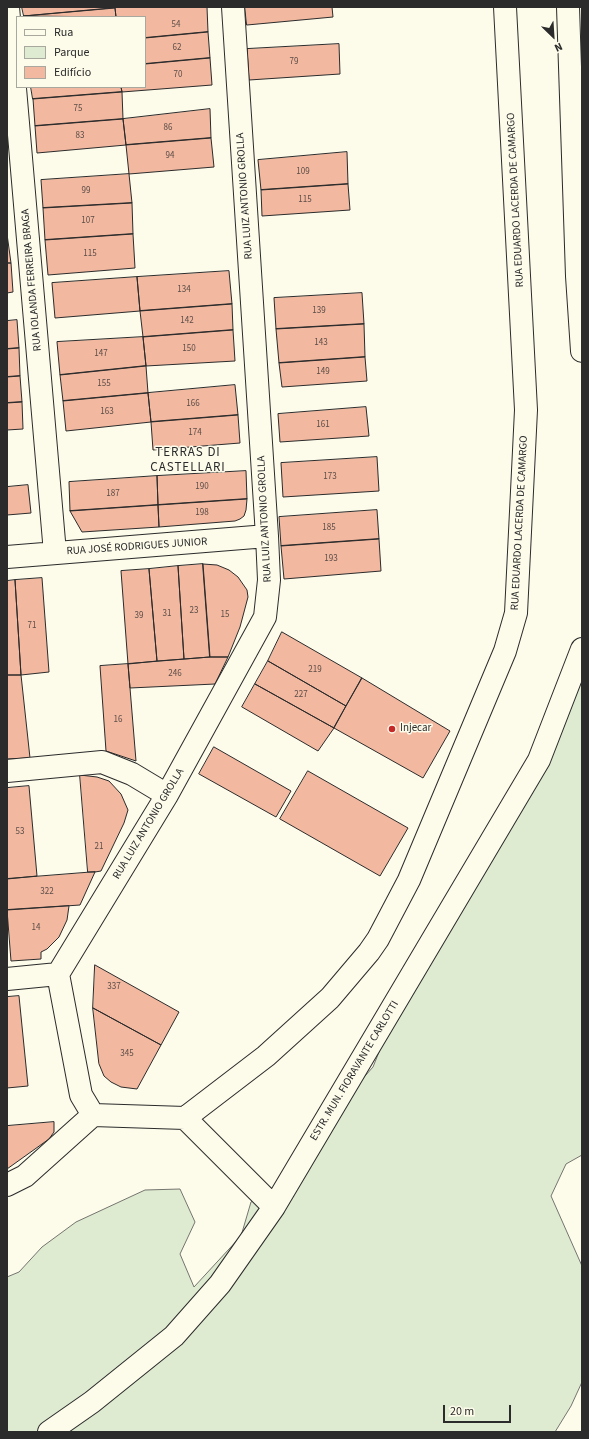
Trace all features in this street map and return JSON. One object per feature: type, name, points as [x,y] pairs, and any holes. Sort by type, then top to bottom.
[{"type":"street","name":"RUA IOLANDA FERREIRA BRAGA","points":[[8,7],[55,553]]},
{"type":"street","name":"RUA LUIZ ANTONIO GROLLA","points":[[58,974],[167,795],[265,617],[269,580],[267,536],[233,7]]},
{"type":"street","name":"RUA EDUARDO LACERDA DE CAMARGO","points":[[185,1118],[266,1056],[330,998],[369,952],[378,939],[409,880],[505,651],[516,613],[526,410],[505,7]]},
{"type":"street","points":[[568,7],[577,276],[582,351]]},
{"type":"street","name":"RUA JOSÉ RODRIGUES JUNIOR","points":[[7,557],[267,536]]},
{"type":"street","name":"ESTR. MUN. FIORAVANTE CARLOTTI","points":[[49,1432],[92,1402],[174,1336],[220,1284],[274,1207],[539,760],[582,649]]},
{"type":"street","points":[[7,771],[102,762],[132,774],[167,795]]},
{"type":"street","points":[[7,979],[58,974],[81,1095],[93,1115]]},
{"type":"street","points":[[7,1185],[25,1176],[93,1115],[185,1118],[274,1207]]},
{"type":"green space","points":[[582,644],[582,1155],[566,1164],[551,1196],[582,1266],[582,1382],[571,1406],[555,1432],[7,1432],[7,1277],[19,1272],[42,1247],[76,1222],[145,1190],[180,1189],[195,1222],[180,1254],[194,1287],[241,1236],[251,1202],[282,1183],[350,1093],[373,1067],[387,1032],[539,740]]},
{"type":"building","points":[[22,7],[115,7],[115,8],[24,16]]},
{"type":"building","points":[[207,7],[208,32],[146,38],[146,16],[116,16],[115,8]]},
{"type":"building","points":[[245,7],[332,7],[333,17],[247,25]]},
{"type":"building","points":[[115,8],[116,16],[24,16]]},
{"type":"building","points":[[208,32],[210,58],[146,64],[146,38]]},
{"type":"building","points":[[339,44],[340,74],[249,80],[247,49]]},
{"type":"building","points":[[210,58],[212,85],[122,92],[121,88],[146,88],[146,64]]},
{"type":"building","points":[[31,88],[121,88],[122,92],[33,99]]},
{"type":"building","points":[[122,92],[123,119],[35,126],[33,99]]},
{"type":"building","points":[[210,109],[211,138],[126,145],[123,119]]},
{"type":"building","points":[[123,119],[126,145],[37,153],[35,126]]},
{"type":"building","points":[[211,138],[214,167],[129,174],[126,145]]},
{"type":"building","points":[[347,152],[348,184],[261,190],[258,160]]},
{"type":"building","points":[[129,174],[132,203],[43,208],[41,180]]},
{"type":"building","points":[[348,184],[350,210],[262,216],[261,190]]},
{"type":"building","points":[[132,203],[133,234],[45,240],[43,208]]},
{"type":"building","points":[[7,234],[11,263],[7,263]]},
{"type":"building","points":[[133,234],[135,268],[48,275],[45,240]]},
{"type":"building","points":[[7,263],[11,263],[13,292],[7,293]]},
{"type":"building","points":[[229,271],[232,304],[140,311],[137,277]]},
{"type":"building","points":[[137,277],[140,311],[55,318],[52,283]]},
{"type":"building","points":[[362,293],[364,324],[276,329],[274,298]]},
{"type":"building","points":[[232,304],[233,330],[143,337],[140,311]]},
{"type":"building","points":[[17,320],[19,348],[7,349],[7,321]]},
{"type":"building","points":[[364,324],[365,357],[279,363],[276,329]]},
{"type":"building","points":[[233,330],[235,361],[146,366],[143,337]]},
{"type":"building","points":[[143,337],[146,366],[60,375],[57,342]]},
{"type":"building","points":[[19,348],[20,376],[7,377],[7,349]]},
{"type":"building","points":[[365,357],[367,381],[282,387],[279,363]]},
{"type":"building","points":[[146,366],[148,393],[63,401],[60,375]]},
{"type":"building","points":[[20,376],[22,402],[7,403],[7,377]]},
{"type":"building","points":[[235,385],[238,415],[151,422],[148,393]]},
{"type":"building","points":[[148,393],[151,422],[66,431],[63,401]]},
{"type":"building","points":[[22,402],[23,429],[7,430],[7,403]]},
{"type":"building","points":[[366,407],[369,436],[280,442],[278,414]]},
{"type":"building","points":[[238,415],[240,443],[153,450],[151,422]]},
{"type":"building","points":[[377,457],[379,491],[283,497],[281,463]]},
{"type":"building","points":[[246,471],[247,499],[158,505],[157,476]]},
{"type":"building","points":[[157,476],[158,505],[70,511],[69,482]]},
{"type":"building","points":[[28,485],[31,513],[7,515],[7,487]]},
{"type":"building","points":[[247,499],[244,516],[235,521],[159,527],[158,505]]},
{"type":"building","points":[[158,505],[159,527],[82,532],[70,511]]},
{"type":"building","points":[[377,510],[379,539],[281,546],[279,517]]},
{"type":"building","points":[[379,539],[381,571],[284,579],[281,546]]},
{"type":"building","points":[[203,564],[217,565],[229,570],[238,577],[247,590],[248,597],[240,627],[228,657],[210,657]]},
{"type":"building","points":[[203,564],[210,657],[184,659],[178,566]]},
{"type":"building","points":[[178,566],[184,659],[157,661],[149,569]]},
{"type":"building","points":[[149,569],[157,661],[128,664],[121,571]]},
{"type":"building","points":[[42,578],[49,672],[21,675],[15,580]]},
{"type":"building","points":[[15,580],[21,675],[7,675],[7,581]]},
{"type":"building","points":[[282,632],[362,678],[346,706],[268,661]]},
{"type":"building","points":[[210,657],[228,657],[215,684],[130,688],[128,664]]},
{"type":"building","points":[[268,661],[346,706],[334,728],[255,684]]},
{"type":"building","points":[[128,664],[136,761],[106,751],[100,666]]},
{"type":"building","points":[[7,675],[21,675],[30,758],[7,759]]},
{"type":"building","name":"Injecar","points":[[362,678],[450,731],[423,778],[334,728]]},
{"type":"building","points":[[255,684],[334,728],[318,751],[242,707]]},
{"type":"building","points":[[214,747],[291,791],[276,817],[199,774]]},
{"type":"building","points":[[308,771],[408,828],[380,876],[280,819]]},
{"type":"building","points":[[80,775],[97,777],[109,781],[121,794],[128,810],[124,823],[101,871],[88,872]]},
{"type":"building","points":[[29,786],[37,876],[7,879],[7,788]]},
{"type":"building","points":[[95,872],[80,905],[7,910],[7,879]]},
{"type":"building","points":[[69,906],[67,920],[59,937],[47,949],[41,952],[41,959],[11,961],[7,910]]},
{"type":"building","points":[[95,965],[179,1012],[161,1045],[93,1008]]},
{"type":"building","points":[[19,996],[28,1086],[7,1088],[7,997]]},
{"type":"building","points":[[93,1008],[161,1045],[137,1089],[121,1087],[111,1082],[104,1076],[99,1064]]},
{"type":"building","points":[[54,1122],[54,1132],[49,1139],[7,1169],[7,1126]]},
{"type":"place","name":"Injecar","points":[[392,729]]},
{"type":"district","name":"TERRAS DI CASTELLARI","points":[[188,460]]}]
